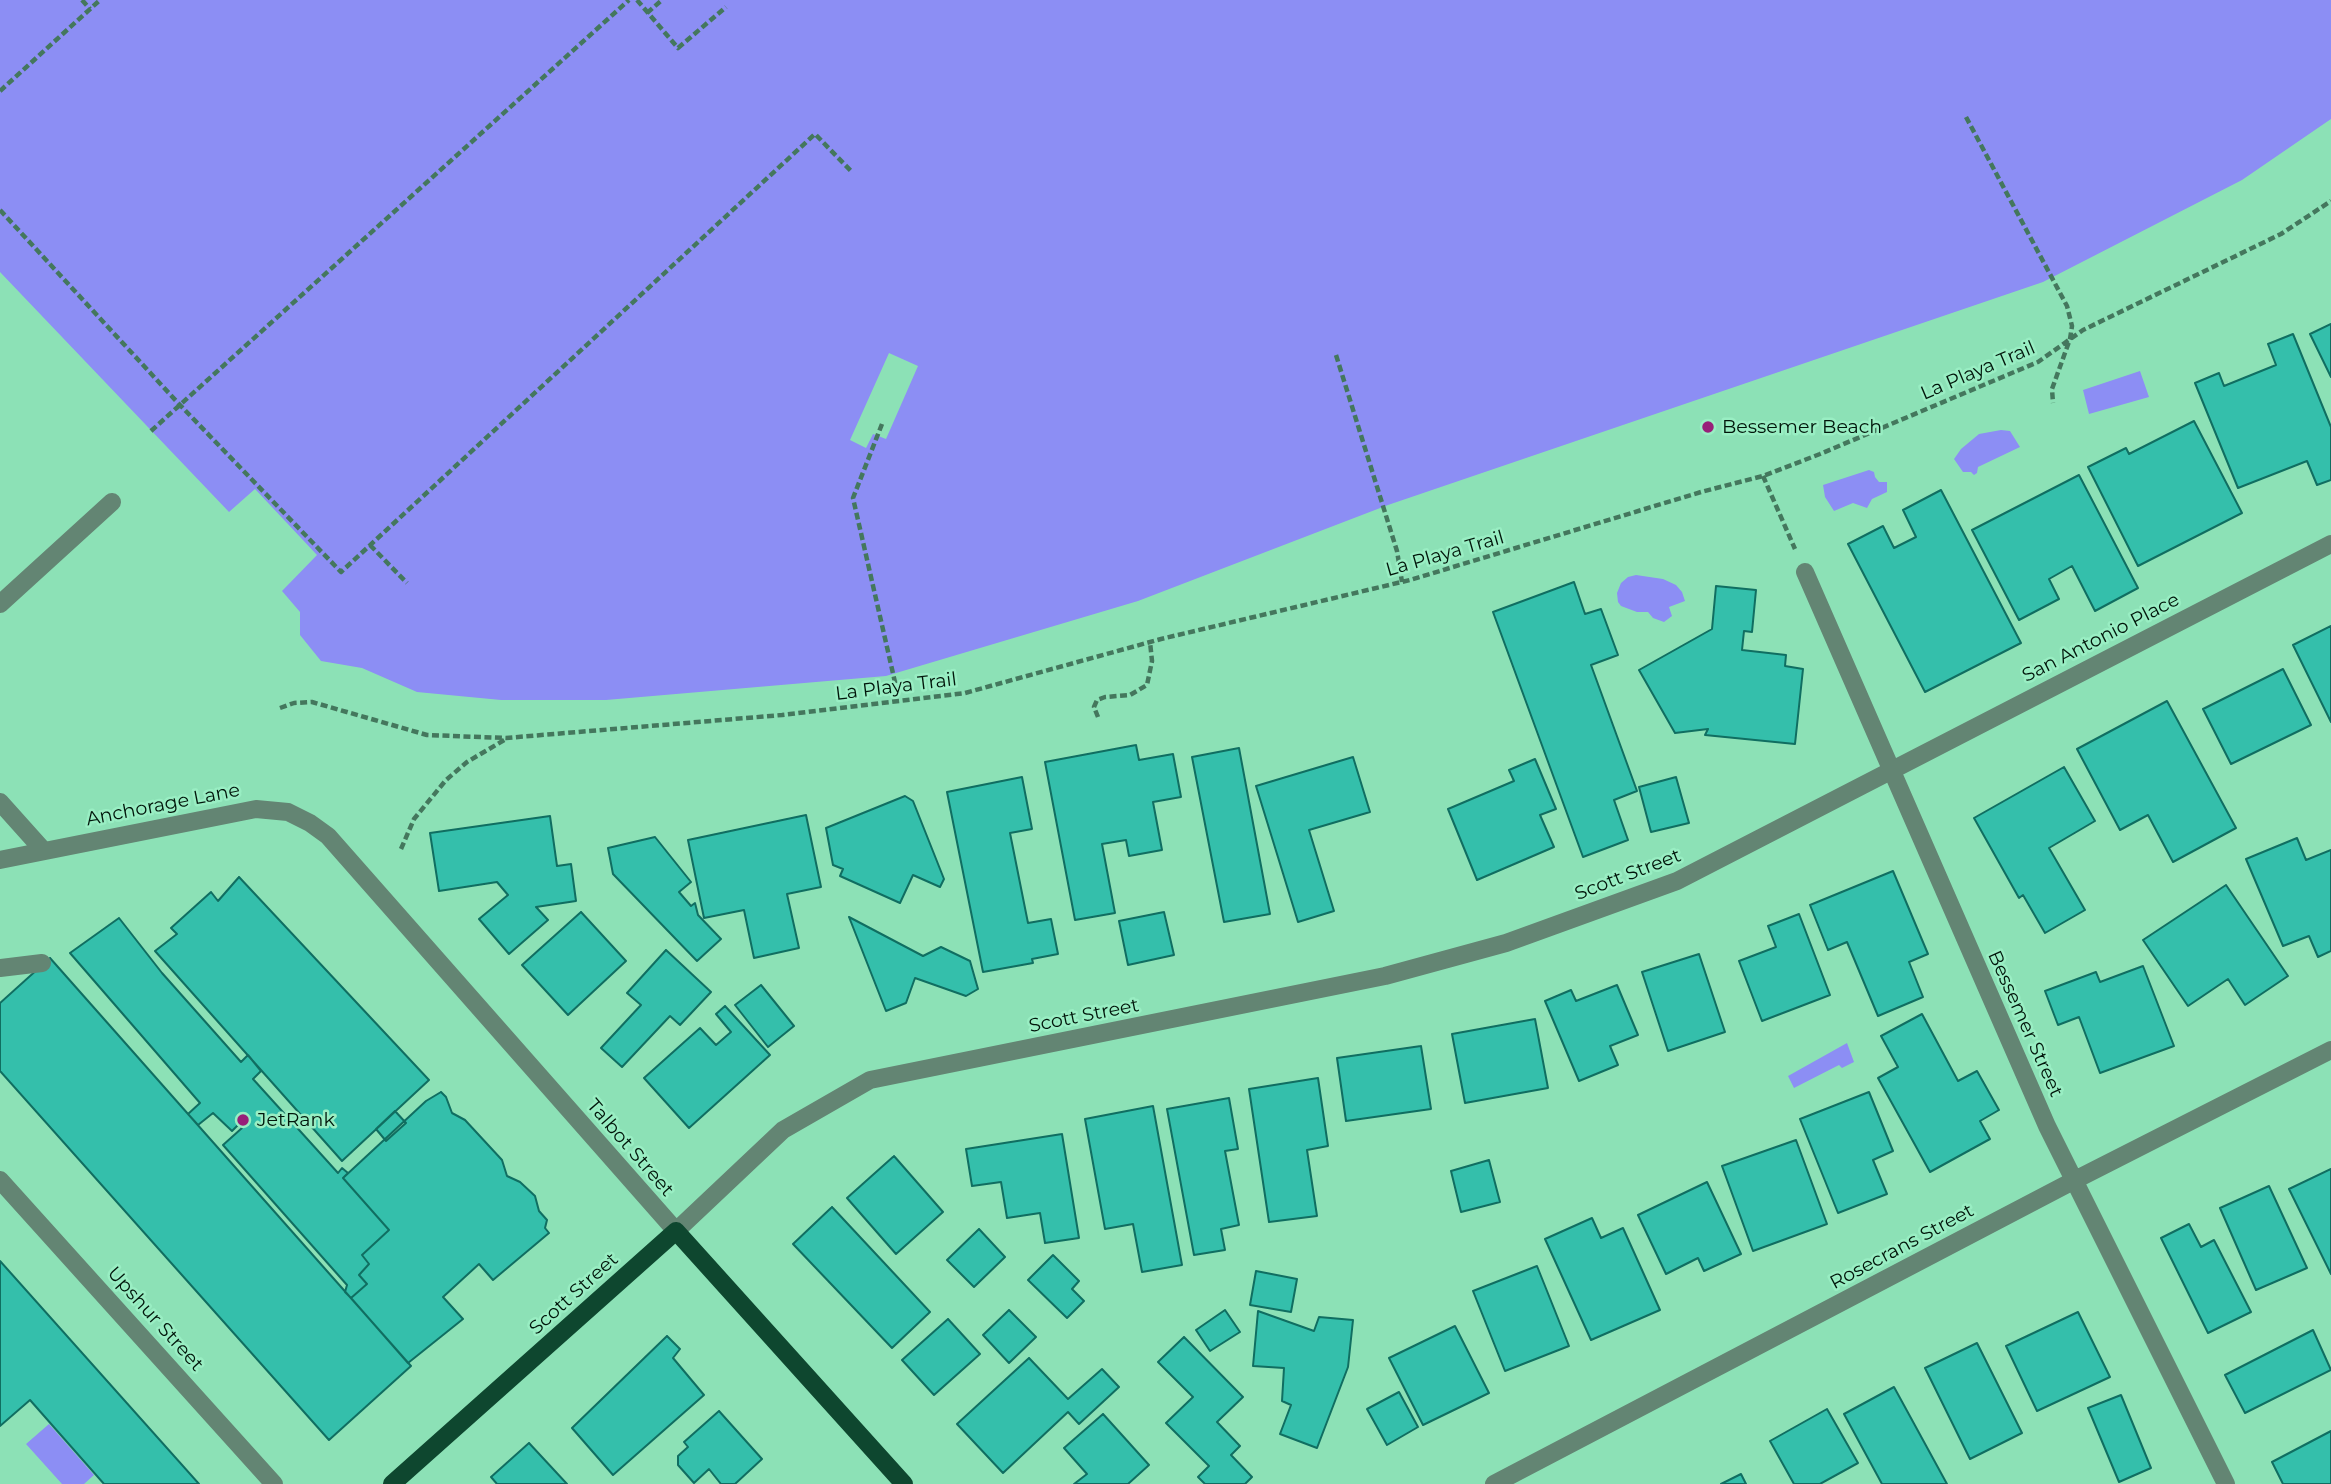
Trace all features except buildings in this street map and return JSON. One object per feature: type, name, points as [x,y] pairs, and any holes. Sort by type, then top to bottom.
[{"type":"main road","name":"Scott Street","points":[[391,1484],[676,1231]]},
{"type":"main road","name":"Talbot Street","points":[[676,1231],[904,1484]]},
{"type":"street","points":[[0,604],[112,502]]},
{"type":"street","name":"San Antonio Place","points":[[1890,770],[2331,544]]},
{"type":"street","name":"Bessemer Street","points":[[1805,572],[2073,1181],[2226,1484]]},
{"type":"street","name":"Scott Street","points":[[676,1231],[783,1130],[870,1080],[1385,976],[1506,943],[1677,881],[1890,770]]},
{"type":"street","points":[[0,802],[43,850]]},
{"type":"street","name":"Anchorage Lane","points":[[0,860],[256,809],[288,812],[310,822],[328,836]]},
{"type":"street","name":"Talbot Street","points":[[328,836],[676,1231]]},
{"type":"street","points":[[0,968],[42,963]]},
{"type":"street","name":"Rosecrans Street","points":[[1494,1484],[2073,1181],[2331,1050]]},
{"type":"street","name":"Upshur Street","points":[[2,1181],[274,1484]]},
{"type":"path","points":[[82,0],[90,9]]},
{"type":"path","points":[[0,91],[100,0]]},
{"type":"path","points":[[151,431],[629,0]]},
{"type":"path","points":[[637,0],[678,48],[726,7]]},
{"type":"path","points":[[647,13],[662,0]]},
{"type":"path","points":[[1966,117],[2067,306],[2072,326],[2052,389],[2053,403]]},
{"type":"path","points":[[0,210],[179,404],[341,572],[815,134],[852,172]]},
{"type":"path","name":"La Playa Trail","points":[[280,708],[294,703],[312,702],[427,735],[506,738],[782,715],[965,693],[1150,642],[1402,582],[1701,492],[1763,476],[2038,362],[2083,330],[2281,234],[2331,201]]},
{"type":"path","points":[[1336,355],[1397,551],[1402,582]]},
{"type":"path","points":[[882,424],[853,498],[897,691]]},
{"type":"path","points":[[1763,476],[1805,572]]},
{"type":"path","points":[[370,545],[407,583]]},
{"type":"path","points":[[1098,717],[1094,707],[1097,700],[1130,695],[1147,685],[1153,662],[1150,642]]},
{"type":"path","name":"La Playa Trail","points":[[401,849],[414,819],[446,780],[467,762],[506,738]]},
{"type":"shaded area","points":[[0,0],[2331,0],[2331,119],[2242,180],[2043,282],[1388,505],[1138,601],[886,676],[606,700],[501,700],[417,692],[362,668],[321,661],[300,635],[300,612],[282,591],[317,555],[255,489],[229,512],[0,272]]},
{"type":"shaded area","points":[[2140,371],[2149,397],[2089,414],[2083,390]]},
{"type":"shaded area","points":[[2010,431],[2020,447],[1978,467],[1974,475],[1971,472],[1963,472],[1954,459],[1961,449],[1979,434]]},
{"type":"shaded area","points":[[1869,470],[1874,472],[1879,482],[1887,482],[1887,492],[1872,499],[1867,508],[1853,503],[1834,511],[1825,497],[1823,485]]},
{"type":"shaded area","points":[[1636,575],[1663,579],[1676,585],[1685,601],[1669,607],[1672,616],[1664,622],[1653,618],[1648,612],[1637,612],[1621,606],[1617,593],[1621,583]]},
{"type":"shaded area","points":[[1847,1043],[1854,1062],[1842,1068],[1839,1065],[1794,1088],[1788,1076]]},
{"type":"shaded area","points":[[49,1424],[94,1475],[84,1484],[62,1484],[26,1444]]},
{"type":"pier","points":[[889,353],[918,366],[886,439],[873,434],[866,448],[850,440]]},
{"type":"place","name":"Bessemer Beach","points":[[1708,427]]},
{"type":"place","name":"JetRank","points":[[243,1120]]}]
